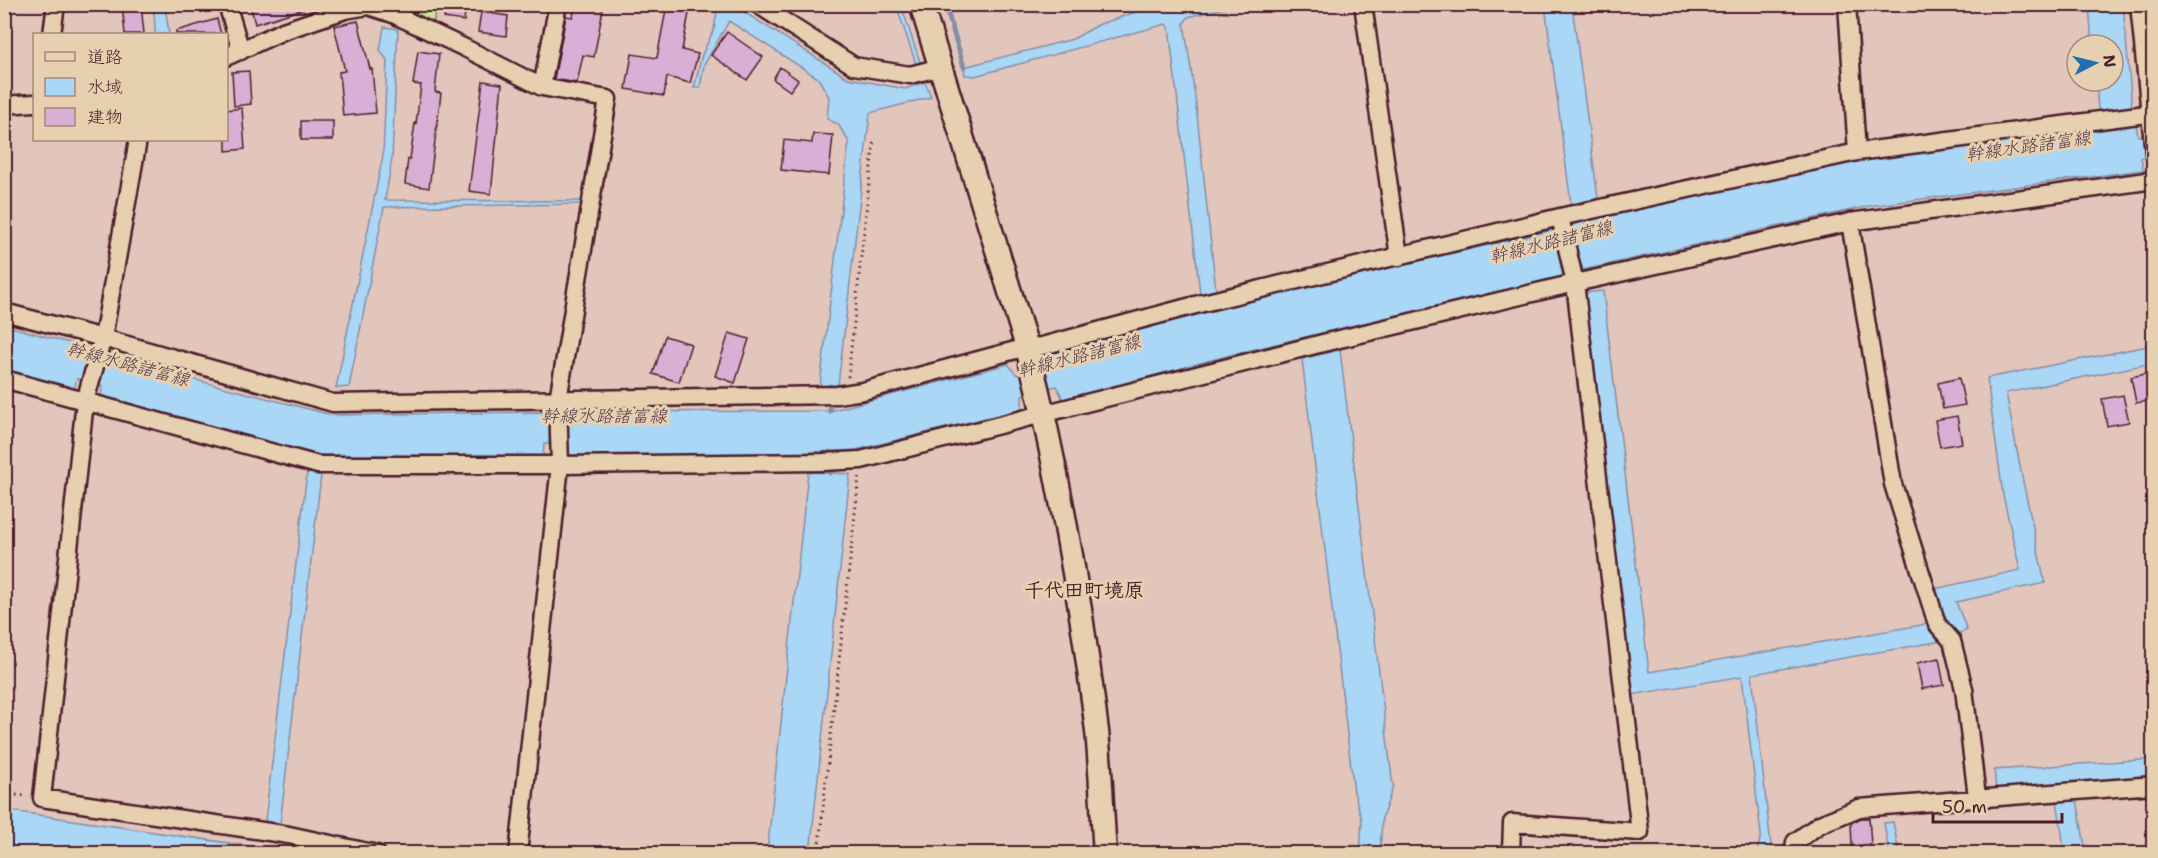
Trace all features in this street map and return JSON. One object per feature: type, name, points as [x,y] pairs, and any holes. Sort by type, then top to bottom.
[{"type":"street","points":[[52,33],[56,4]]},
{"type":"street","points":[[227,4],[234,54],[283,31],[345,7],[368,6],[393,14],[542,87],[608,99],[559,406],[559,459],[518,854]]},
{"type":"street","points":[[542,87],[558,4]]},
{"type":"street","points":[[757,4],[854,66],[910,75],[941,67]]},
{"type":"street","points":[[921,4],[1030,358],[1040,403],[1076,582],[1097,733],[1105,854]]},
{"type":"street","points":[[1363,4],[1399,256]]},
{"type":"street","points":[[1847,4],[1857,152]]},
{"type":"street","points":[[2139,4],[2154,154]]},
{"type":"street","points":[[4,105],[33,102]]},
{"type":"street","points":[[4,312],[333,403],[559,406],[836,395],[1030,358],[1042,346],[1211,302],[1560,217],[1857,152],[2151,113]]},
{"type":"street","points":[[138,141],[103,338],[87,394],[42,798],[289,835],[377,854]]},
{"type":"street","points":[[4,378],[87,394],[318,465],[559,459],[829,462],[861,460],[1040,403],[1308,347],[1575,283],[1850,222],[2154,180]]},
{"type":"street","points":[[1511,854],[1512,823],[1640,831],[1575,283],[1560,217]]},
{"type":"street","points":[[1850,222],[1893,484],[1937,624],[1952,641],[1964,689],[1977,797]]},
{"type":"street","points":[[1793,854],[1795,842],[1820,824],[1859,808],[2154,784]]},
{"type":"path","points":[[836,395],[874,139]]},
{"type":"path","points":[[818,854],[861,460]]},
{"type":"path","points":[[4,794],[42,798]]},
{"type":"green space","points":[[397,5],[435,5],[434,22]]},
{"type":"water","points":[[154,5],[165,5],[169,33],[155,33]]},
{"type":"water","points":[[707,5],[733,5],[848,78],[905,89],[925,82],[931,97],[870,113],[838,385],[820,386],[849,142],[838,124],[827,119],[829,97],[818,78],[729,21],[704,65],[700,87],[694,88],[702,55],[714,29],[717,12]]},
{"type":"water","points":[[896,5],[901,5],[920,62],[916,64]]},
{"type":"water","points":[[1169,5],[1236,5],[1188,17],[1184,23],[1195,96],[1216,291],[1208,294],[1200,293],[1169,27],[1166,24],[975,76],[965,75],[964,67],[1073,39],[1100,24],[1139,11],[1159,10]]},
{"type":"water","points":[[1545,5],[1572,5],[1598,198],[1571,204]]},
{"type":"water","points":[[2089,5],[2123,5],[2132,108],[2098,111],[2097,93],[2125,93],[2125,33],[2091,33]]},
{"type":"water","points":[[384,27],[398,29],[392,159],[385,200],[580,201],[580,204],[384,207],[349,387],[336,388],[383,155],[387,60],[380,50]]},
{"type":"water","name":"幹線水路諸富線","points":[[2136,124],[2138,136],[2153,134],[2153,155],[2141,157],[2143,170],[1869,206],[1583,270],[1579,257],[1560,262],[1563,276],[1238,353],[1063,400],[1057,386],[1022,395],[1022,409],[856,450],[589,457],[569,455],[569,445],[566,446],[567,423],[573,423],[573,412],[830,411],[1008,364],[1017,375],[1053,366],[1051,350],[1212,309],[1553,230],[1557,243],[1575,239],[1571,224],[1854,160]]},
{"type":"water","points":[[1603,291],[1649,672],[1927,624],[1934,630],[1947,625],[1934,589],[2020,570],[2003,495],[1987,378],[2153,345],[2153,363],[2006,393],[2045,583],[1956,602],[1967,630],[1942,641],[1752,674],[1771,846],[1778,853],[1757,853],[1761,834],[1742,676],[1632,695],[1583,293]]},
{"type":"water","name":"幹線水路諸富線","points":[[4,325],[84,347],[82,358],[105,366],[110,358],[332,415],[543,412],[543,419],[550,419],[549,444],[544,444],[543,456],[320,455],[101,398],[102,386],[77,379],[74,389],[5,370]]},
{"type":"water","points":[[1340,350],[1393,787],[1382,818],[1380,853],[1360,853],[1362,820],[1354,792],[1302,359]]},
{"type":"water","points":[[307,472],[321,475],[280,824],[265,821]]},
{"type":"water","points":[[808,472],[850,474],[810,853],[767,853]]},
{"type":"water","points":[[2153,759],[2153,777],[1996,789],[1994,770]]},
{"type":"water","points":[[2077,799],[2086,853],[2065,853],[2057,801]]},
{"type":"water","points":[[5,810],[296,853],[5,853]]},
{"type":"water","points":[[1893,822],[1899,853],[1889,853],[1884,823]]},
{"type":"building","points":[[122,4],[141,4],[144,33],[125,33]]},
{"type":"building","points":[[250,4],[306,4],[307,8],[255,24]]},
{"type":"building","points":[[446,4],[466,4],[464,21],[444,18]]},
{"type":"building","points":[[575,4],[604,4],[594,57],[583,55],[577,83],[554,79],[566,16],[573,17]]},
{"type":"building","points":[[667,4],[690,8],[682,50],[698,54],[690,83],[667,77],[664,96],[626,89],[632,54],[657,58]]},
{"type":"building","points":[[481,12],[508,16],[506,36],[478,32]]},
{"type":"building","points":[[217,19],[221,33],[176,33],[176,31]]},
{"type":"building","points":[[358,21],[370,69],[372,69],[376,113],[343,116],[339,72],[345,71],[334,26]]},
{"type":"building","points":[[727,32],[763,57],[747,80],[711,55]]},
{"type":"building","points":[[418,51],[439,54],[435,92],[441,93],[429,188],[405,184],[421,85],[413,84]]},
{"type":"building","points":[[780,67],[798,80],[790,91],[773,79]]},
{"type":"building","points":[[249,71],[251,104],[234,106],[232,72]]},
{"type":"building","points":[[483,81],[502,84],[491,194],[469,191]]},
{"type":"building","points":[[242,108],[245,149],[226,151],[228,110]]},
{"type":"building","points":[[301,121],[333,121],[333,140],[301,140]]},
{"type":"building","points":[[813,134],[833,135],[829,175],[781,170],[784,140],[812,143]]},
{"type":"building","points":[[729,333],[749,339],[735,383],[715,376]]},
{"type":"building","points":[[665,336],[691,344],[679,382],[653,374]]},
{"type":"building","points":[[2154,372],[2154,400],[2136,403],[2131,377]]},
{"type":"building","points":[[1959,378],[1965,405],[1943,409],[1938,383]]},
{"type":"building","points":[[2123,395],[2129,422],[2107,426],[2102,399]]},
{"type":"building","points":[[1957,416],[1962,443],[1940,447],[1935,420]]},
{"type":"building","points":[[1939,658],[1944,685],[1922,689],[1917,663]]},
{"type":"building","points":[[1861,818],[1869,818],[1871,844],[1852,846],[1851,823]]},
{"type":"waterway","points":[[945,4],[964,67]]},
{"type":"waterway","points":[[830,386],[830,411]]},
{"type":"waterway","points":[[830,452],[830,473]]},
{"type":"district","name":"千代田町境原","points":[[1084,590]]}]
